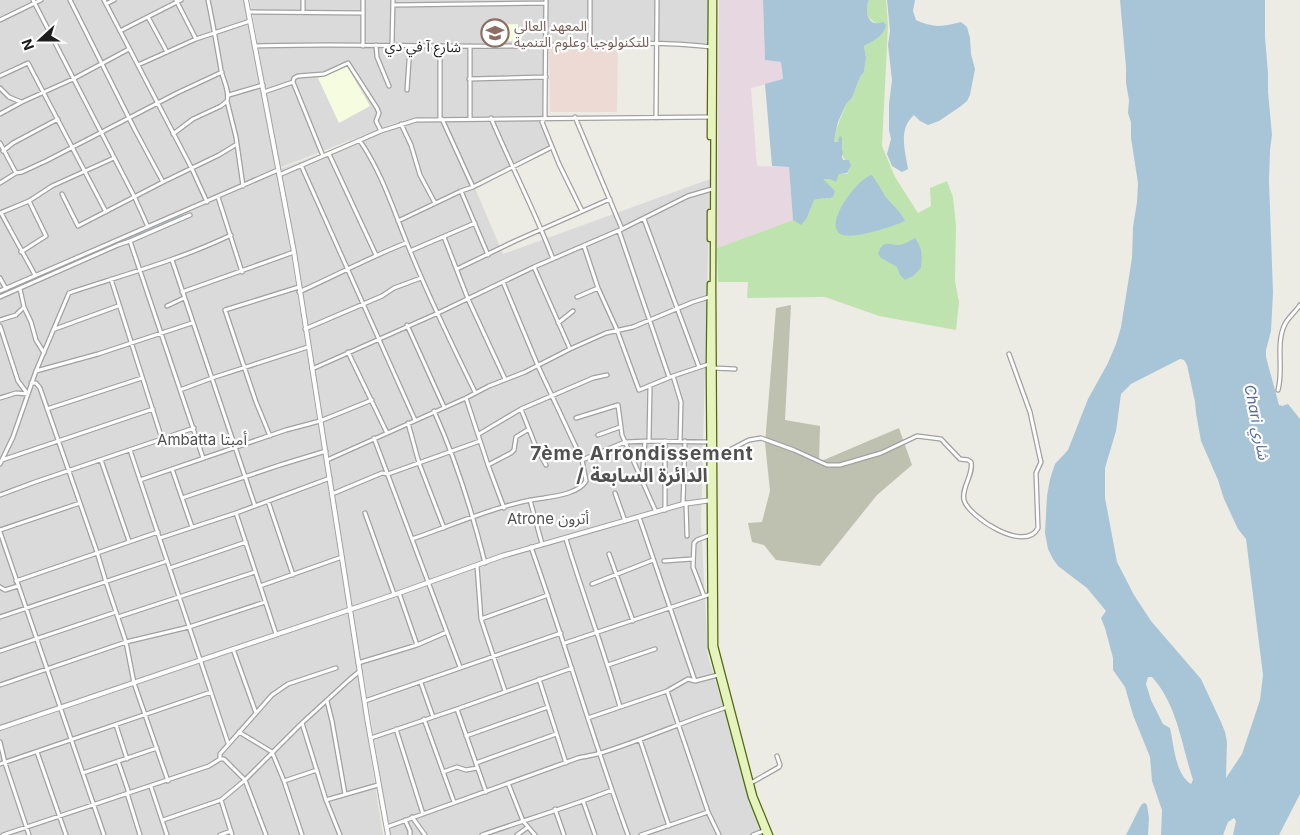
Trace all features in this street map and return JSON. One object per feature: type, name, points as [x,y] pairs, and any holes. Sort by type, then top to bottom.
[{"type":"main road","points":[[713,0],[709,442],[715,646],[751,797],[766,833]]},
{"type":"main road","points":[[712,47],[709,117],[711,189],[709,297],[714,458],[710,535],[712,647],[727,707],[766,833]]},
{"type":"street","points":[[0,20],[34,1],[40,0]]},
{"type":"street","points":[[70,0],[163,182]]},
{"type":"street","points":[[114,0],[105,2],[192,169],[207,202]]},
{"type":"street","points":[[208,0],[216,33],[222,72],[229,95],[227,101],[237,144],[243,186]]},
{"type":"street","points":[[246,0],[294,252],[358,663],[388,835]]},
{"type":"street","points":[[303,0],[303,12]]},
{"type":"street","points":[[363,0],[363,46]]},
{"type":"street","points":[[392,45],[393,0]]},
{"type":"street","points":[[590,0],[590,44]]},
{"type":"street","points":[[656,118],[657,0]]},
{"type":"street","points":[[34,1],[148,227]]},
{"type":"street","points":[[120,31],[178,1],[196,39]]},
{"type":"street","points":[[393,5],[469,2],[546,2],[545,118],[542,122],[582,211]]},
{"type":"street","points":[[249,12],[363,13]]},
{"type":"street","points":[[148,16],[167,52]]},
{"type":"street","points":[[138,65],[196,39],[250,21]]},
{"type":"street","name":"شارع آ في دي","points":[[255,46],[312,44],[470,46],[656,43],[694,44],[712,47]]},
{"type":"street","points":[[376,45],[377,57],[389,86]]},
{"type":"street","points":[[407,90],[410,46]]},
{"type":"street","points":[[440,46],[441,119],[473,187]]},
{"type":"street","points":[[470,46],[470,118]]},
{"type":"street","points":[[0,114],[73,79],[129,49]]},
{"type":"street","points":[[0,76],[28,63],[106,212]]},
{"type":"street","points":[[264,92],[293,82],[294,78],[298,76],[324,74],[348,63],[377,108],[379,113],[376,121],[381,131]]},
{"type":"street","points":[[0,183],[16,172],[22,172],[222,72]]},
{"type":"street","points":[[469,79],[546,77]]},
{"type":"street","points":[[293,82],[323,156]]},
{"type":"street","points":[[229,95],[263,85]]},
{"type":"street","points":[[0,88],[9,97],[22,102]]},
{"type":"street","points":[[173,134],[193,119],[221,106],[227,101]]},
{"type":"street","points":[[0,291],[243,186],[329,154],[381,131],[416,120],[709,117]]},
{"type":"street","points":[[491,118],[512,168],[542,229],[553,259]]},
{"type":"street","points":[[575,118],[610,199],[649,320],[680,396],[687,536]]},
{"type":"street","points":[[3,151],[13,143],[58,119]]},
{"type":"street","points":[[401,124],[411,145],[420,175],[435,203]]},
{"type":"street","points":[[360,141],[381,180],[421,278],[476,392]]},
{"type":"street","points":[[0,143],[16,172]]},
{"type":"street","points":[[62,194],[78,226],[192,169],[237,144]]},
{"type":"street","points":[[398,222],[552,147]]},
{"type":"street","points":[[329,154],[376,255]]},
{"type":"street","points":[[34,275],[0,213],[29,201],[52,186],[114,158]]},
{"type":"street","points":[[301,165],[415,420]]},
{"type":"street","points":[[312,369],[407,325],[438,313],[534,267],[620,230],[688,196],[711,189]]},
{"type":"street","points":[[461,191],[488,255]]},
{"type":"street","points":[[218,197],[242,272]]},
{"type":"street","points":[[457,269],[610,199]]},
{"type":"street","points":[[21,252],[46,236],[29,201]]},
{"type":"street","points":[[0,297],[190,215]]},
{"type":"street","points":[[644,218],[699,367]]},
{"type":"street","points":[[410,251],[475,223]]},
{"type":"street","points":[[1,462],[69,293],[172,260],[231,235]]},
{"type":"street","points":[[444,237],[468,299],[505,379]]},
{"type":"street","points":[[116,240],[118,245]]},
{"type":"street","points":[[130,241],[203,458]]},
{"type":"street","points":[[270,436],[226,310],[299,289],[348,270],[406,242]]},
{"type":"street","points":[[584,246],[598,288],[617,330],[639,390],[699,367],[711,366],[735,369]]},
{"type":"street","points":[[182,292],[294,252]]},
{"type":"street","points":[[172,260],[255,506]]},
{"type":"street","points":[[534,267],[570,349]]},
{"type":"street","points":[[0,278],[6,289]]},
{"type":"street","points":[[305,329],[363,304],[394,288],[421,278]]},
{"type":"street","points":[[111,279],[118,306],[162,439]]},
{"type":"street","points":[[412,539],[473,517],[530,500],[556,496],[582,486],[586,481],[582,460],[538,366],[503,282]]},
{"type":"street","points":[[577,297],[598,288]]},
{"type":"street","points":[[20,289],[24,307],[36,340],[44,354]]},
{"type":"street","points":[[327,460],[505,379],[538,366],[606,333],[633,326],[709,297]]},
{"type":"street","points":[[167,306],[184,298]]},
{"type":"street","points":[[54,329],[118,306]]},
{"type":"street","points":[[1278,390],[1282,336],[1286,323],[1300,306]]},
{"type":"street","points":[[0,320],[16,315],[24,307]]},
{"type":"street","points":[[558,323],[573,311]]},
{"type":"street","points":[[36,371],[131,344],[192,323]]},
{"type":"street","points":[[407,325],[444,407]]},
{"type":"street","points":[[0,326],[18,381],[28,394]]},
{"type":"street","points":[[180,390],[308,346]]},
{"type":"street","points":[[348,352],[387,433]]},
{"type":"street","points":[[714,458],[749,440],[761,438],[827,465],[840,466],[881,453],[918,436],[941,438],[952,453],[960,459],[971,462],[972,466],[964,497],[966,503],[987,523],[997,529],[1014,537],[1026,537],[1034,534],[1038,528],[1036,473],[1041,462],[1030,412],[1009,354]]},
{"type":"street","points":[[478,434],[521,409],[593,378],[607,375]]},
{"type":"street","points":[[47,409],[142,378]]},
{"type":"street","points":[[32,384],[36,383],[40,388],[69,470],[126,642],[134,683],[168,781]]},
{"type":"street","points":[[642,480],[647,441],[650,386]]},
{"type":"street","points":[[0,398],[16,393],[28,394]]},
{"type":"street","points":[[466,398],[504,508]]},
{"type":"street","points":[[140,480],[286,430],[320,422],[372,400]]},
{"type":"street","points":[[576,418],[618,405],[620,426],[625,442],[656,512]]},
{"type":"street","points":[[1,462],[153,409]]},
{"type":"street","points":[[521,409],[536,447],[546,465]]},
{"type":"street","points":[[434,411],[473,517],[485,562]]},
{"type":"street","points":[[408,423],[419,462],[444,528]]},
{"type":"street","points":[[598,435],[620,426]]},
{"type":"street","points":[[0,495],[194,428]]},
{"type":"street","points":[[488,466],[511,453],[514,450],[516,437],[529,429]]},
{"type":"street","points":[[374,438],[430,582],[460,667]]},
{"type":"street","points":[[332,494],[382,473],[388,474],[480,441]]},
{"type":"street","points":[[665,441],[665,510]]},
{"type":"street","points":[[582,460],[625,442],[709,442]]},
{"type":"street","points":[[130,450],[228,744]]},
{"type":"street","points":[[182,498],[244,476],[326,451]]},
{"type":"street","points":[[101,460],[129,541]]},
{"type":"street","points":[[172,469],[192,527]]},
{"type":"street","points":[[160,538],[236,513],[330,478]]},
{"type":"street","points":[[615,493],[625,521]]},
{"type":"street","points":[[530,500],[542,544]]},
{"type":"street","points":[[0,728],[531,547],[566,539],[684,504],[712,500]]},
{"type":"street","points":[[268,501],[293,575]]},
{"type":"street","points":[[80,503],[0,531],[104,835]]},
{"type":"street","points":[[365,512],[394,594]]},
{"type":"street","points":[[236,513],[276,634]]},
{"type":"street","points":[[639,517],[695,681]]},
{"type":"street","points":[[16,580],[158,532]]},
{"type":"street","points":[[704,596],[694,572],[692,559],[694,543],[710,535]]},
{"type":"street","points":[[566,539],[608,664],[620,707]]},
{"type":"street","points":[[170,568],[246,542]]},
{"type":"street","points":[[531,547],[565,643],[588,718],[628,835]]},
{"type":"street","points":[[609,554],[633,621]]},
{"type":"street","points":[[260,586],[342,557]]},
{"type":"street","points":[[664,561],[692,559]]},
{"type":"street","points":[[592,584],[653,560]]},
{"type":"street","points":[[0,617],[167,561]]},
{"type":"street","points":[[477,566],[481,620],[505,691]]},
{"type":"street","points":[[118,617],[255,572]]},
{"type":"street","points":[[0,588],[5,590],[18,586]]},
{"type":"street","points":[[400,593],[417,645]]},
{"type":"street","points":[[565,643],[710,594]]},
{"type":"street","points":[[481,620],[548,595]]},
{"type":"street","points":[[0,685],[126,642],[189,628],[265,602]]},
{"type":"street","points":[[0,651],[116,612]]},
{"type":"street","points":[[358,663],[417,645],[448,632]]},
{"type":"street","points":[[365,701],[561,633]]},
{"type":"street","points":[[234,649],[256,713]]},
{"type":"street","points":[[608,664],[655,649]]},
{"type":"street","points":[[4,835],[209,766],[220,758],[220,754],[228,744],[272,695],[280,689],[321,672],[336,668]]},
{"type":"street","points":[[371,738],[572,668]]},
{"type":"street","points":[[162,820],[221,800],[245,780],[302,723],[360,671]]},
{"type":"street","points":[[588,718],[667,691],[688,679],[695,681],[718,675]]},
{"type":"street","points":[[539,679],[566,763]]},
{"type":"street","points":[[421,682],[433,717]]},
{"type":"street","points":[[667,691],[708,812],[719,835]]},
{"type":"street","points":[[0,764],[211,692]]},
{"type":"street","points":[[327,700],[344,794]]},
{"type":"street","points":[[466,736],[548,707]]},
{"type":"street","points":[[387,826],[583,757],[600,754],[640,740],[727,707]]},
{"type":"street","points":[[457,709],[486,792]]},
{"type":"street","points":[[424,720],[454,802]]},
{"type":"street","points":[[302,723],[326,800],[340,835]]},
{"type":"street","points":[[116,725],[127,759]]},
{"type":"street","points":[[396,728],[423,814]]},
{"type":"street","points":[[239,732],[272,752],[302,835]]},
{"type":"street","points":[[443,772],[457,767],[466,770],[556,734]]},
{"type":"street","points":[[640,740],[669,826]]},
{"type":"street","points":[[0,742],[29,835]]},
{"type":"street","points":[[83,773],[157,748]]},
{"type":"street","points":[[37,752],[66,835]]},
{"type":"street","points":[[751,783],[779,767],[777,756]]},
{"type":"street","points":[[220,758],[235,769],[245,780],[266,835]]},
{"type":"street","points":[[118,761],[140,835]]},
{"type":"street","points":[[284,781],[317,770]]},
{"type":"street","points":[[508,783],[523,821],[535,835]]},
{"type":"street","points":[[326,800],[378,785]]},
{"type":"street","points":[[151,787],[167,835]]},
{"type":"street","points":[[482,835],[555,809],[583,802],[612,790]]},
{"type":"street","points":[[220,835],[231,833],[221,800]]},
{"type":"street","points":[[583,802],[595,835]]},
{"type":"street","points":[[555,809],[562,835]]},
{"type":"street","points":[[641,835],[708,812]]},
{"type":"street","points":[[412,817],[425,835]]},
{"type":"street","points":[[404,820],[410,835]]},
{"type":"street","points":[[517,835],[528,827]]},
{"type":"street","points":[[499,829],[501,835]]},
{"type":"street","points":[[753,835],[766,833]]},
{"type":"shaded area","points":[[0,0],[246,0],[278,172],[383,835],[0,835]]},
{"type":"shaded area","points":[[250,0],[711,0],[710,46],[605,44],[545,46],[545,116],[424,117],[392,124],[279,168]]},
{"type":"shaded area","points":[[719,0],[763,0],[765,60],[781,62],[783,80],[751,88],[757,166],[789,167],[793,220],[717,248]]},
{"type":"shaded area","points":[[518,24],[518,41],[490,41],[490,25]]},
{"type":"shaded area","points":[[590,46],[618,48],[617,112],[550,112],[549,48]]},
{"type":"shaded area","points":[[347,66],[370,106],[339,123],[318,78]]},
{"type":"shaded area","points":[[540,118],[554,147],[475,188],[503,254],[710,179],[701,523],[708,656],[763,835],[390,835],[280,169],[381,131],[416,120]]},
{"type":"shaded area","points":[[791,305],[785,420],[820,426],[819,462],[899,428],[912,465],[877,495],[820,566],[776,560],[764,545],[752,542],[748,523],[762,522],[770,491],[765,443],[776,308]]},
{"type":"green space","points":[[869,0],[886,0],[888,25],[882,146],[895,177],[918,213],[931,206],[930,188],[947,181],[953,197],[956,225],[955,281],[959,302],[956,330],[879,316],[825,297],[747,298],[748,282],[718,282],[717,248],[793,220],[801,224],[807,218],[814,200],[820,198],[828,199],[823,179],[838,177],[839,173],[847,174],[851,166],[842,155],[842,141],[834,142],[836,130],[846,104],[852,98],[860,77],[864,72],[866,58],[864,46],[881,35],[879,24],[869,18],[867,8]]},
{"type":"water","points":[[763,0],[869,0],[868,17],[874,23],[883,22],[886,25],[881,35],[864,46],[866,58],[864,72],[860,77],[852,98],[846,104],[836,130],[834,142],[838,142],[840,135],[842,138],[843,160],[849,160],[851,166],[847,173],[839,174],[836,182],[830,179],[823,179],[835,191],[833,197],[814,200],[807,218],[801,225],[793,220],[789,167],[772,166],[765,84],[783,79],[781,62],[765,60]]},
{"type":"water","points":[[887,0],[915,0],[913,11],[916,20],[928,24],[943,26],[961,22],[967,27],[975,69],[970,95],[961,106],[939,121],[928,125],[914,115],[909,121],[904,133],[904,147],[908,169],[902,172],[892,166],[887,154],[891,139],[889,104],[892,80],[888,45],[890,31]]},
{"type":"water","name":"Chari شاري","points":[[1120,0],[1265,0],[1265,37],[1272,135],[1269,181],[1273,293],[1271,331],[1266,357],[1279,405],[1288,404],[1300,419],[1300,794],[1279,835],[1233,835],[1236,821],[1234,818],[1228,822],[1223,835],[1161,835],[1162,810],[1152,781],[1150,757],[1133,715],[1125,687],[1113,670],[1113,658],[1101,618],[1106,611],[1087,588],[1058,566],[1048,549],[1045,533],[1050,479],[1055,464],[1068,450],[1088,399],[1108,363],[1121,327],[1132,258],[1138,183],[1131,138],[1131,122],[1128,113],[1129,100]],"holes":[[[1180,359],[1184,360],[1187,365],[1201,441],[1224,499],[1238,529],[1246,539],[1263,675],[1260,700],[1242,754],[1226,778],[1227,742],[1221,722],[1201,679],[1151,621],[1134,595],[1117,562],[1105,498],[1105,468],[1116,431],[1121,394],[1131,384]],[[1148,677],[1152,677],[1160,688],[1173,712],[1193,780],[1191,784],[1178,766],[1170,728],[1163,724],[1151,700],[1146,684]]]},
{"type":"water","points":[[872,175],[885,196],[905,221],[852,236],[839,233],[836,227],[836,219],[845,200],[859,183]]},
{"type":"water","points":[[915,238],[921,253],[921,268],[913,276],[905,280],[900,275],[897,267],[881,258],[878,254],[885,244],[899,245]]},
{"type":"water","points":[[1145,803],[1149,818],[1148,835],[1126,835],[1140,807]]},
{"type":"waterway","points":[[119,242],[181,215]]},
{"type":"waterway","points":[[89,255],[116,244]]},
{"type":"waterway","points":[[0,294],[87,256]]},
{"type":"place","name":"المعهد العالي للتكنولوجيا وعلوم التنمية","points":[[495,33]]},
{"type":"district","name":"Ambatta أمبتا","points":[[202,439]]},
{"type":"district","name":"7ème Arrondissement / الدائرة السابعة","points":[[642,464]]},
{"type":"district","name":"Atrone أترون","points":[[548,518]]}]
